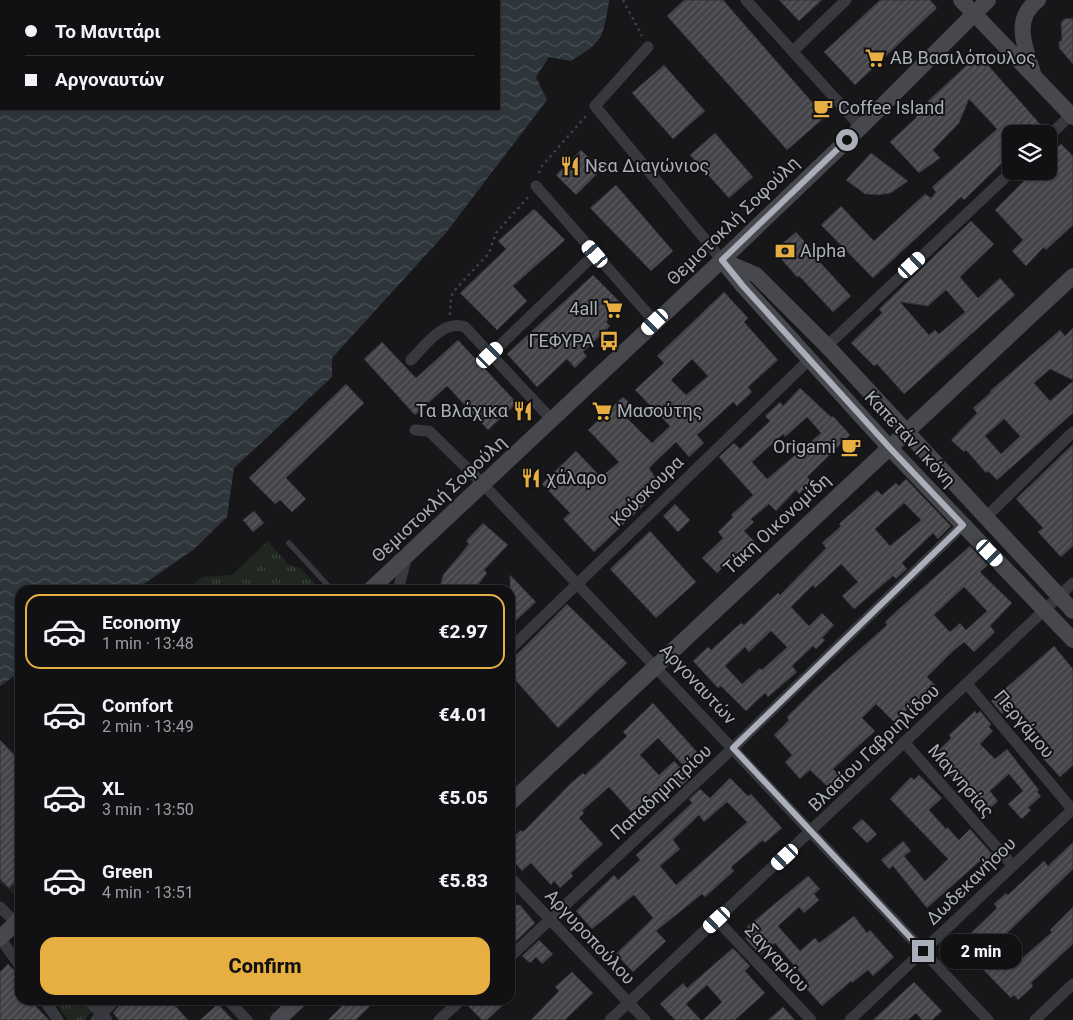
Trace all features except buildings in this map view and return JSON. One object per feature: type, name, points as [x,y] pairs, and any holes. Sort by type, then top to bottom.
[{"type":"main road","points":[[961,0],[1072,116]]},
{"type":"main road","name":"Θεμιστοκλή Σοφούλη","points":[[375,585],[553,421],[722,260],[861,127],[988,0]]},
{"type":"main road","points":[[1034,75],[1022,38],[1022,25],[1024,15],[1038,0]]},
{"type":"main road","name":"Καπετάν Γκόνη","points":[[722,260],[756,275],[827,346],[1073,611]]},
{"type":"main road","name":"Καπετάν Γκόνη","points":[[722,260],[743,286],[889,447],[1073,640]]},
{"type":"main road","name":"Τάκη Οικονομίδη","points":[[515,797],[1073,276]]},
{"type":"main road","points":[[0,938],[15,926]]},
{"type":"main road","points":[[284,1016],[294,1005]]},
{"type":"street","points":[[746,0],[861,127]]},
{"type":"street","points":[[794,51],[846,0]]},
{"type":"street","points":[[595,106],[648,47]]},
{"type":"street","name":"Καπετάν Γκόνη","points":[[595,106],[722,260]]},
{"type":"street","points":[[1057,129],[1072,116]]},
{"type":"street","points":[[827,346],[1002,180]]},
{"type":"street","points":[[536,186],[655,322]]},
{"type":"street","points":[[490,355],[595,254]]},
{"type":"street","points":[[411,360],[444,329],[459,325],[465,327],[553,421]]},
{"type":"street","name":"Κούσκουρα","points":[[515,645],[810,359]]},
{"type":"street","name":"Αργοναυτών","points":[[415,430],[429,430],[483,484],[988,1020]]},
{"type":"street","points":[[986,517],[1073,432]]},
{"type":"street","name":"Παπαδημητρίου","points":[[515,952],[550,921],[733,748],[963,525]]},
{"type":"street","points":[[399,585],[407,556]]},
{"type":"street","name":"Βλασίου Γαβριηλίδου","points":[[610,1020],[812,832],[1073,582]]},
{"type":"street","name":"Περγάμου","points":[[967,684],[1073,809]]},
{"type":"street","name":"Μαγνησίας","points":[[904,742],[1013,866]]},
{"type":"street","name":"Δωδεκανήσου","points":[[850,1020],[1073,809]]},
{"type":"street","name":"Αργυροπούλου","points":[[515,882],[644,1020]]},
{"type":"street","points":[[1,909],[15,920]]},
{"type":"street","name":"Σαγγαρίου","points":[[717,920],[811,1020]]},
{"type":"street","points":[[0,938],[15,959]]},
{"type":"street","points":[[1035,1020],[1073,984]]},
{"type":"street","points":[[48,1005],[58,1020]]},
{"type":"street","points":[[92,1005],[102,1018],[111,1005]]},
{"type":"street","points":[[233,1005],[247,1020]]},
{"type":"street","points":[[439,1020],[456,1005]]},
{"type":"lane","points":[[289,543],[327,585]]},
{"type":"path","points":[[623,0],[648,47]]},
{"type":"path","points":[[450,326],[450,306],[453,292],[489,253],[496,233],[524,204],[536,186],[541,167],[595,106]]},
{"type":"shaded area","points":[[0,848],[15,864],[15,892],[13,894],[0,883]]},
{"type":"green space","points":[[268,541],[289,565],[300,568],[316,585],[193,585],[202,577],[232,575]]},
{"type":"green space","points":[[57,1005],[87,1005],[92,1011],[84,1020],[68,1020]]},
{"type":"water","points":[[500,0],[609,0],[605,24],[600,38],[590,48],[571,61],[549,57],[536,77],[547,100],[445,234],[332,358],[332,377],[234,468],[227,517],[193,550],[142,585],[15,585],[15,676],[0,686],[0,110],[500,110]]},
{"type":"place","name":"ΑΒ Βασιλόπουλος","points":[[875,58]]},
{"type":"place","name":"Coffee Island","points":[[823,108]]},
{"type":"place","name":"Νεα Διαγώνιος","points":[[570,166]]},
{"type":"place","name":"Alpha","points":[[785,251]]},
{"type":"place","name":"4all","points":[[613,309]]},
{"type":"place","name":"ΓΕΦΥΡΑ","points":[[609,341]]},
{"type":"place","name":"Τα Βλάχικα","points":[[523,411]]},
{"type":"place","name":"Μασούτης","points":[[602,411]]},
{"type":"place","name":"Origami","points":[[851,447]]},
{"type":"place","name":"χάλαρο","points":[[531,478]]},
{"type":"route","points":[[847,140],[722,260],[743,286],[889,447],[963,525],[733,748],[923,951]]}]
